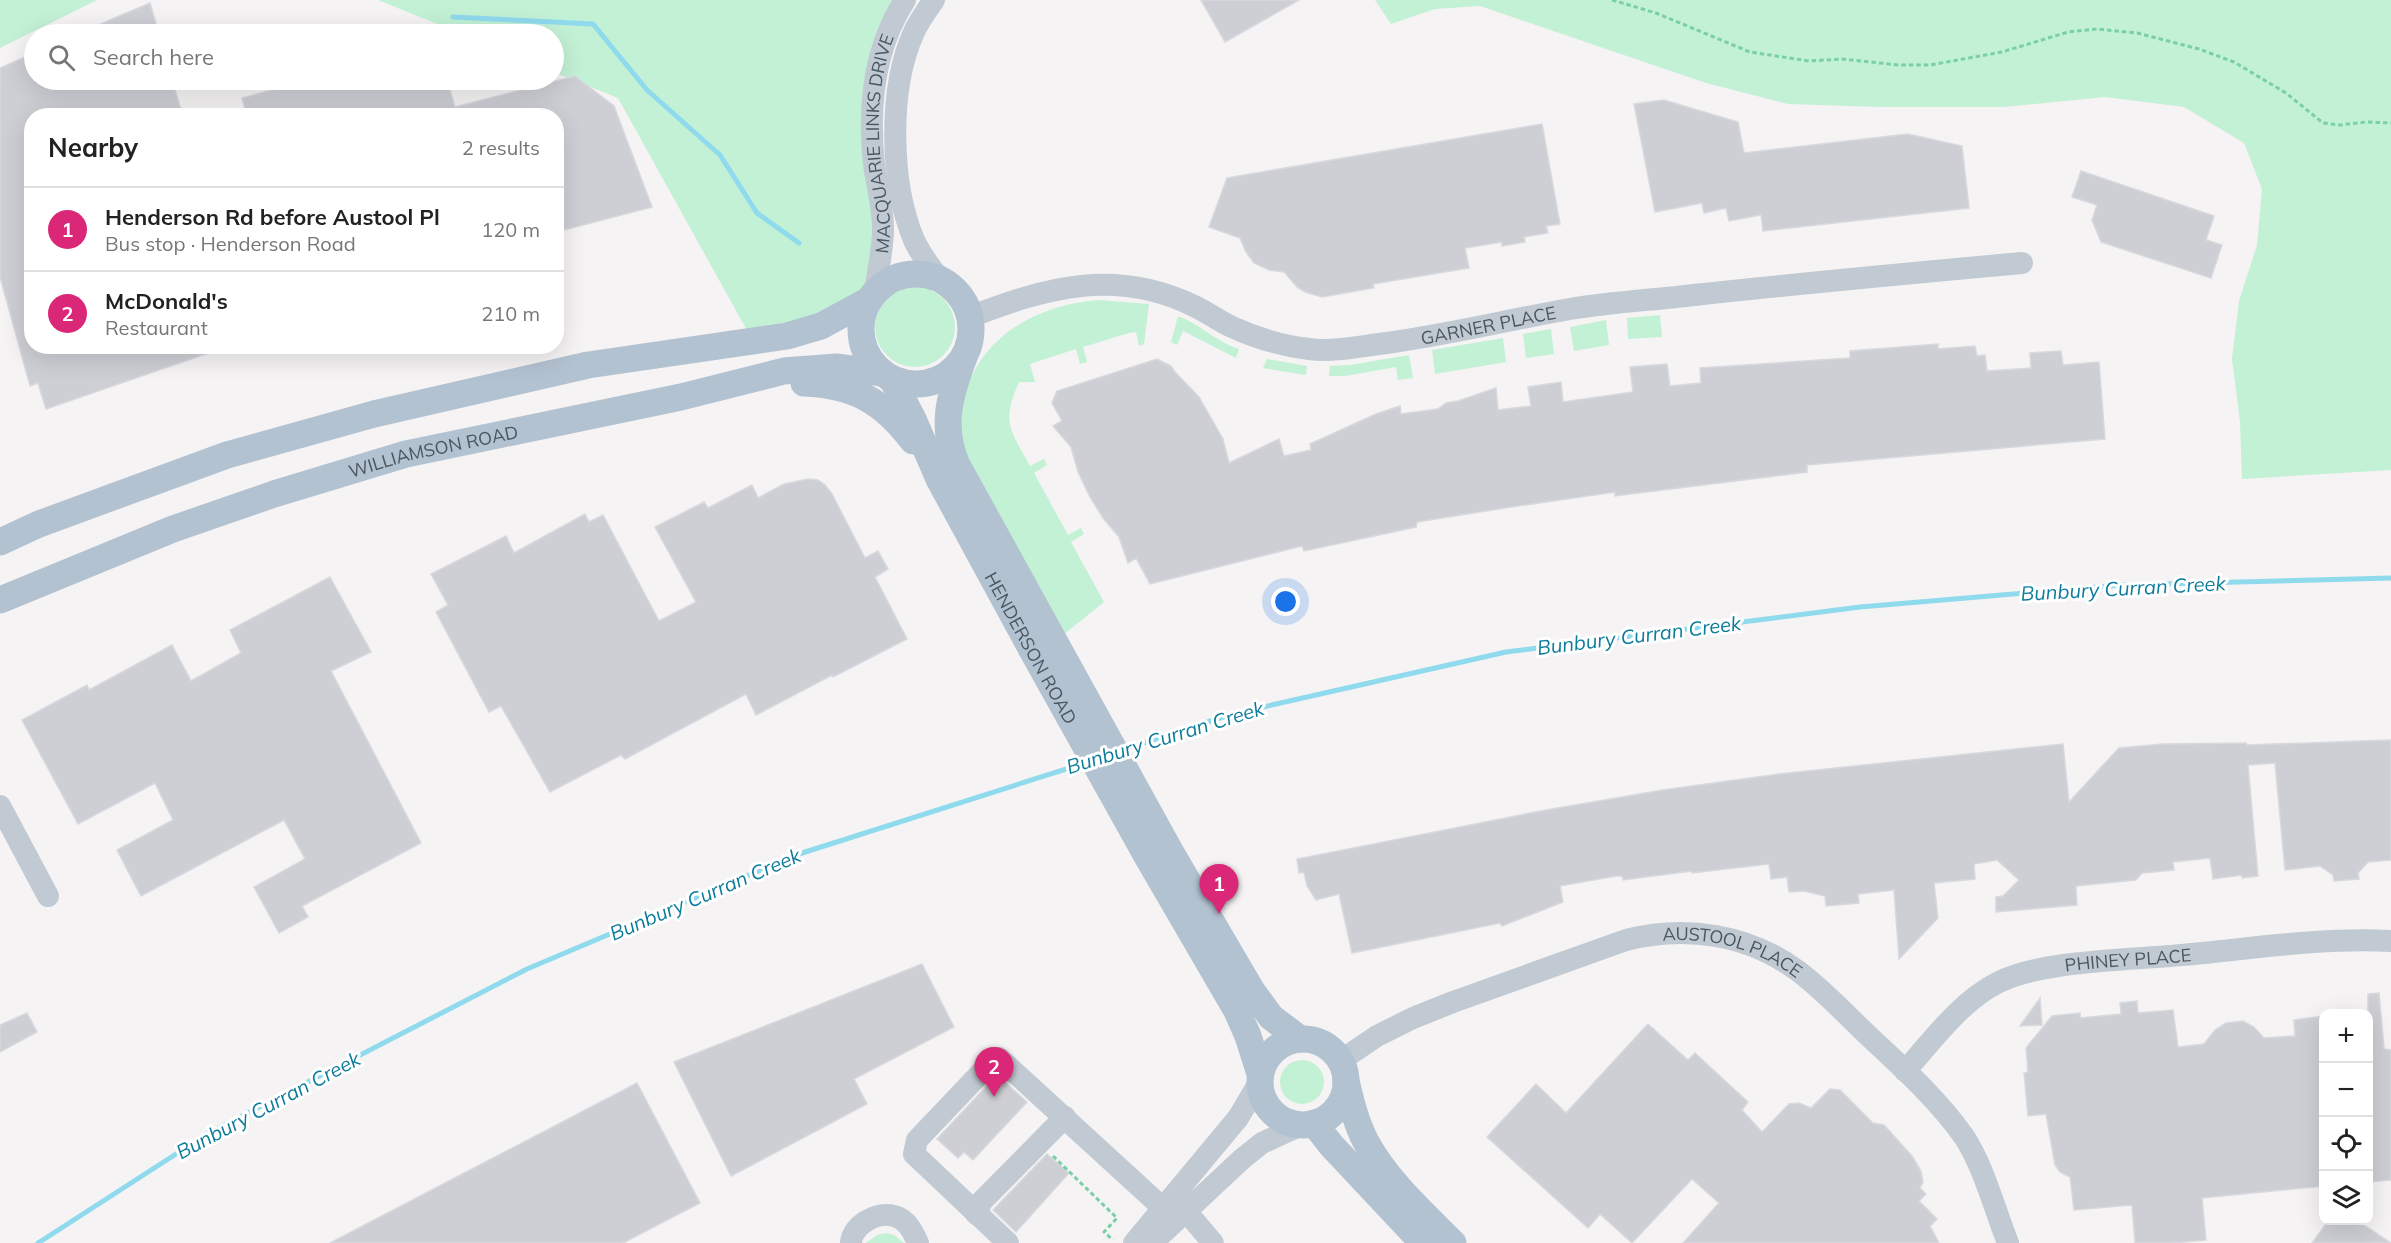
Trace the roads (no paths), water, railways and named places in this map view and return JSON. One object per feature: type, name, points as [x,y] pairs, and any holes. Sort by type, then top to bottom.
[{"type":"main road","points":[[0,542],[39,524],[227,455],[374,414],[588,365],[787,336],[821,326],[872,296],[891,280],[910,274],[930,275],[940,279],[956,291],[970,317],[971,338],[964,357],[950,372],[932,382],[912,384],[887,376],[869,358],[862,339],[861,319],[872,296]]},
{"type":"main road","name":"HENDERSON ROAD","points":[[964,357],[950,399],[947,420],[952,453],[1044,647]]},
{"type":"main road","name":"WILLIAMSON ROAD","points":[[0,600],[172,529],[274,494],[406,454],[808,368],[836,368],[887,376]]},
{"type":"main road","name":"HENDERSON ROAD","points":[[887,376],[913,419],[939,479],[1044,647],[1159,855],[1237,1011],[1248,1036],[1260,1078]]},
{"type":"main road","points":[[681,397],[789,383],[824,384],[848,389],[869,398],[886,410],[903,427],[939,479]]},
{"type":"main road","name":"HENDERSON ROAD","points":[[1159,855],[1259,1003],[1271,1017],[1300,1039]]},
{"type":"main road","points":[[1343,1069],[1344,1095],[1338,1106],[1325,1119],[1307,1124],[1288,1122],[1271,1111],[1261,1094],[1260,1078],[1264,1062],[1277,1048],[1300,1039],[1312,1040],[1333,1051],[1343,1069],[1357,1121],[1381,1166],[1399,1188],[1453,1243]]},
{"type":"main road","points":[[1307,1124],[1331,1145],[1423,1243]]},
{"type":"street","name":"MACQUARIE LINKS DRIVE","points":[[933,0],[914,32],[898,88],[896,151],[899,186],[907,222],[924,258],[940,279]]},
{"type":"street","name":"MACQUARIE LINKS DRIVE","points":[[872,296],[883,232],[872,132],[873,97],[878,69],[901,7]]},
{"type":"street","name":"GARNER PLACE","points":[[970,317],[1060,289],[1093,284],[1127,284],[1161,292],[1194,306],[1231,327],[1267,341],[1312,349],[1356,348],[1571,309],[2022,263]]},
{"type":"street","points":[[0,806],[48,896]]},
{"type":"street","name":"AUSTOOL PLACE","points":[[1343,1069],[1377,1036],[1413,1018],[1626,940],[1644,935],[1692,932],[1733,939],[1757,947],[1786,963],[1822,992],[1936,1101],[1971,1149],[1990,1191],[2008,1243]]},
{"type":"street","name":"PHINEY PLACE","points":[[1905,1071],[1965,1005],[2005,980],[2032,971],[2092,963],[2332,942],[2391,941]]},
{"type":"street","points":[[1008,1243],[979,1207],[915,1147],[994,1059],[999,1058],[1175,1213],[1213,1243]]},
{"type":"street","points":[[1152,1243],[1175,1213],[1238,1118],[1260,1078]]},
{"type":"street","points":[[979,1207],[1065,1117]]},
{"type":"street","points":[[1124,1242],[1175,1213],[1262,1143],[1307,1124]]},
{"type":"street","points":[[851,1243],[851,1239],[861,1224],[880,1215],[895,1216],[909,1226],[918,1243]]},
{"type":"waterway","points":[[453,17],[593,24],[647,90],[720,155],[757,213],[799,243]]},
{"type":"waterway","name":"Bunbury Curran Creek","points":[[1122,750],[1232,714],[1506,652],[1860,607],[2121,585],[2391,578]]},
{"type":"waterway","name":"Bunbury Curran Creek","points":[[38,1243],[207,1134],[527,969],[799,854],[1085,763]]},
{"type":"place","name":"Henderson Rd before Austool Pl","points":[[1219,914]]},
{"type":"place","name":"McDonald's","points":[[994,1097]]}]
